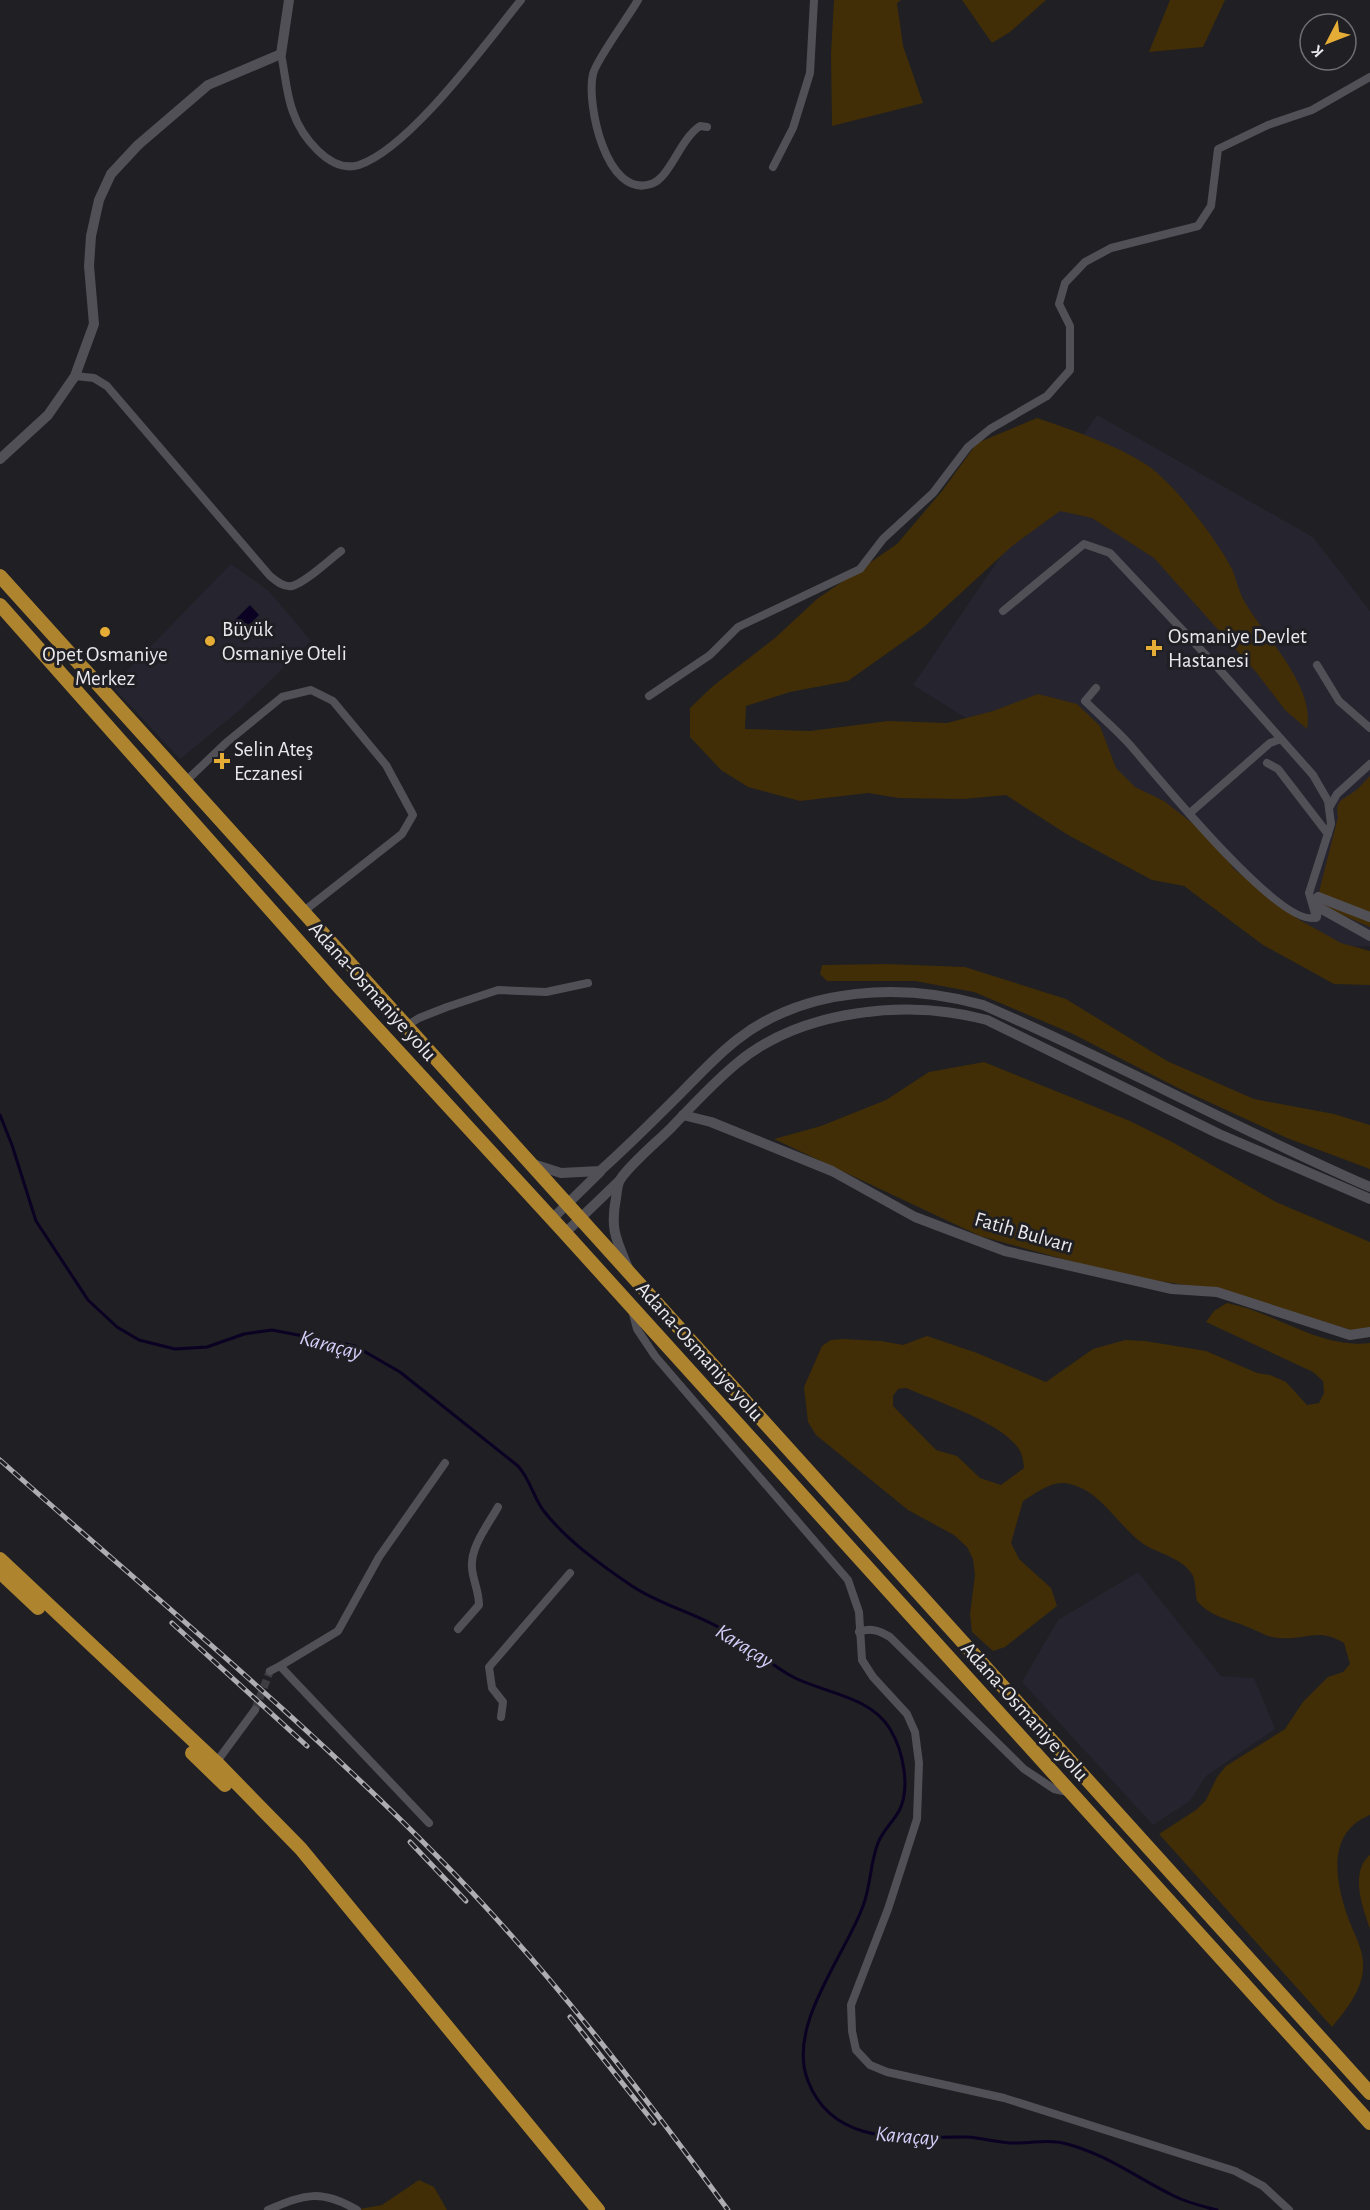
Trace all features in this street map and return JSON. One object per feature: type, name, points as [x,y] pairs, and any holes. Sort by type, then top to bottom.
[{"type":"highway","name":"Adana-Osmaniye yolu","points":[[0,576],[408,1025],[582,1218],[631,1276],[1370,2093]]},
{"type":"highway","name":"Adana-Osmaniye yolu","points":[[0,605],[339,987],[566,1233],[1370,2123]]},
{"type":"highway","points":[[0,1559],[301,1849],[598,2210]]},
{"type":"highway","points":[[0,1572],[213,1766],[294,1851],[587,2210]]},
{"type":"street","points":[[289,0],[281,54],[293,112],[305,135],[318,152],[343,165],[357,166],[388,148],[419,121],[521,0]]},
{"type":"street","points":[[638,0],[593,73],[597,128],[605,154],[625,180],[637,185],[648,185],[658,181],[691,132],[700,126],[707,127]]},
{"type":"street","points":[[773,167],[793,128],[810,73],[814,0]]},
{"type":"street","points":[[0,459],[48,415],[75,376],[94,324],[89,266],[91,236],[99,200],[111,174],[138,145],[208,85],[281,54]]},
{"type":"street","points":[[649,696],[710,655],[738,627],[860,569],[883,539],[933,493],[968,447],[990,429],[1047,396],[1070,370],[1070,326],[1059,304],[1065,283],[1085,262],[1111,248],[1198,226],[1211,206],[1218,149],[1268,125],[1312,110],[1370,77]]},
{"type":"street","points":[[75,376],[94,378],[107,386],[270,576],[281,584],[290,587],[299,583],[341,551]]},
{"type":"street","points":[[1003,611],[1084,544],[1110,553],[1313,775],[1328,801],[1331,824],[1309,893],[1316,917]]},
{"type":"street","points":[[1317,665],[1339,701],[1370,728]]},
{"type":"street","points":[[1096,688],[1085,701],[1130,744],[1263,892],[1297,916],[1310,920],[1316,917]]},
{"type":"street","points":[[186,781],[226,742],[282,697],[311,690],[333,701],[386,765],[413,815],[402,834],[304,911]]},
{"type":"street","points":[[1190,813],[1270,743],[1281,739]]},
{"type":"street","points":[[1268,763],[1285,777],[1328,834]]},
{"type":"street","points":[[1329,808],[1337,794],[1370,765]]},
{"type":"street","points":[[1316,917],[1318,897],[1370,917]]},
{"type":"street","points":[[1316,917],[1318,907],[1370,936]]},
{"type":"street","points":[[408,1025],[447,1006],[498,990],[546,992],[588,983]]},
{"type":"street","points":[[552,1219],[738,1039],[758,1026],[800,1007],[839,997],[878,992],[941,996],[983,1005],[1095,1056],[1273,1144],[1370,1187]]},
{"type":"street","points":[[566,1233],[737,1063],[782,1036],[832,1019],[875,1009],[900,1008],[959,1012],[987,1020],[1219,1134],[1370,1199]]},
{"type":"street","name":"Fatih Bulvarı","points":[[683,1115],[711,1122],[745,1138],[832,1171],[915,1217],[1005,1251],[1161,1287],[1217,1292],[1350,1335],[1370,1332]]},
{"type":"street","points":[[533,1164],[561,1173],[600,1171]]},
{"type":"street","points":[[619,1181],[612,1216],[615,1236],[631,1276]]},
{"type":"street","points":[[630,1305],[637,1329],[655,1356],[848,1580],[859,1612],[862,1660],[907,1714],[915,1732],[919,1763],[918,1819],[888,1909],[851,2005],[852,2031],[856,2050],[870,2065],[887,2072],[1004,2098],[1235,2171],[1263,2186],[1289,2210]]},
{"type":"street","points":[[270,1671],[338,1631],[379,1557],[445,1463]]},
{"type":"street","points":[[458,1629],[479,1605],[479,1590],[472,1567],[476,1545],[498,1507]]},
{"type":"street","points":[[501,1717],[503,1702],[492,1688],[489,1667],[570,1573]]},
{"type":"street","points":[[859,1632],[866,1629],[879,1631],[890,1637],[1024,1768],[1054,1789],[1070,1792]]},
{"type":"street","points":[[280,1666],[429,1824]]},
{"type":"street","points":[[213,1766],[255,1710]]},
{"type":"street","points":[[268,2210],[311,2195],[327,2196],[357,2210]]},
{"type":"shaded area","points":[[834,0],[901,0],[897,3],[903,46],[923,103],[832,126],[831,54]]},
{"type":"shaded area","points":[[962,0],[1046,0],[1010,32],[992,43]]},
{"type":"shaded area","points":[[1170,0],[1225,0],[1203,47],[1149,52]]},
{"type":"shaded area","name":"Osmaniye Devlet Hastanesi","points":[[1097,415],[1313,537],[1370,611],[1370,946],[1335,947],[913,685]]},
{"type":"shaded area","points":[[1037,418],[1093,438],[1134,457],[1158,473],[1182,498],[1226,559],[1242,597],[1295,677],[1308,712],[1307,729],[1285,710],[1256,672],[1154,558],[1092,518],[1060,511],[1012,546],[924,627],[848,681],[790,692],[746,706],[745,729],[810,731],[888,721],[947,723],[993,711],[1038,694],[1077,704],[1100,726],[1116,768],[1135,787],[1164,801],[1214,840],[1234,869],[1298,919],[1341,943],[1370,951],[1370,985],[1334,984],[1263,945],[1184,886],[1152,880],[1068,835],[1006,795],[964,799],[899,798],[868,793],[800,801],[748,787],[721,770],[690,737],[690,708],[713,686],[775,638],[817,599],[897,544],[942,491],[977,443]]},
{"type":"shaded area","points":[[231,564],[269,591],[311,641],[240,710],[180,759],[112,686]]},
{"type":"shaded area","points":[[250,605],[259,615],[239,635],[230,625]]},
{"type":"shaded area","points":[[1370,776],[1370,927],[1326,908],[1317,900],[1338,817],[1339,803]]},
{"type":"shaded area","points":[[886,964],[965,967],[1066,999],[1167,1061],[1254,1099],[1334,1114],[1370,1125],[1370,1169],[1287,1138],[1176,1087],[1071,1033],[974,992],[915,981],[827,981],[820,974],[822,965]]},
{"type":"shaded area","points":[[984,1062],[1130,1121],[1174,1143],[1276,1202],[1370,1242],[1370,1329],[1361,1333],[1220,1290],[1124,1276],[980,1236],[774,1139],[821,1126],[886,1100],[929,1072]]},
{"type":"shaded area","points":[[1227,1303],[1333,1341],[1370,1343],[1370,1815],[1355,1823],[1346,1834],[1340,1847],[1338,1862],[1341,1893],[1361,1952],[1363,1971],[1354,1997],[1332,2027],[1159,1834],[1196,1810],[1206,1800],[1217,1777],[1226,1766],[1285,1729],[1303,1702],[1328,1677],[1343,1672],[1350,1664],[1344,1643],[1335,1638],[1320,1635],[1276,1638],[1209,1611],[1197,1601],[1192,1574],[1183,1564],[1135,1538],[1092,1494],[1070,1484],[1057,1483],[1023,1501],[1011,1543],[1019,1559],[1051,1588],[1057,1606],[1005,1647],[993,1651],[972,1632],[970,1614],[975,1575],[973,1559],[967,1547],[954,1535],[908,1510],[816,1435],[808,1422],[804,1387],[822,1346],[831,1340],[843,1339],[903,1345],[927,1336],[977,1353],[1046,1382],[1093,1349],[1125,1340],[1145,1341],[1206,1351],[1257,1373],[1270,1375],[1286,1382],[1307,1405],[1319,1403],[1324,1393],[1323,1381],[1313,1372],[1206,1322],[1214,1311]],"holes":[[[906,1388],[979,1419],[1005,1435],[1019,1449],[1024,1468],[1001,1485],[980,1478],[957,1456],[936,1450],[893,1406],[893,1396],[898,1389]]]},
{"type":"shaded area","points":[[1138,1572],[1221,1676],[1254,1678],[1275,1729],[1206,1776],[1190,1801],[1153,1825],[1022,1682],[1058,1620]]},
{"type":"shaded area","points":[[1370,1855],[1370,1929],[1361,1901],[1359,1880],[1360,1871]]},
{"type":"shaded area","points":[[419,2180],[434,2187],[447,2210],[354,2210],[382,2205]]},
{"type":"waterway","name":"Karaçay","points":[[0,1115],[36,1221],[88,1300],[117,1327],[139,1340],[175,1349],[207,1347],[244,1334],[272,1330],[355,1346],[400,1372],[518,1466],[526,1476],[543,1510],[552,1521],[584,1551],[632,1586],[720,1628],[795,1678],[847,1697],[882,1718],[895,1738],[902,1758],[905,1780],[903,1802],[878,1843],[863,1906],[820,1992],[805,2037],[803,2060],[808,2081],[820,2103],[836,2118],[855,2128],[898,2137],[967,2137],[1012,2143],[1046,2141],[1063,2143],[1107,2159],[1179,2198],[1217,2210]]},
{"type":"tunnel","points":[[255,1710],[270,1671]]},
{"type":"railway","points":[[0,1460],[331,1753],[477,1897],[553,1983],[660,2118],[728,2210]]},
{"type":"railway","points":[[172,1623],[307,1746]]},
{"type":"railway","points":[[410,1842],[466,1901]]},
{"type":"railway","points":[[570,2017],[654,2123]]},
{"type":"place","name":"Opet Osmaniye Merkez","points":[[105,632]]},
{"type":"place","name":"Büyük Osmaniye Oteli","points":[[210,641]]},
{"type":"place","name":"Osmaniye Devlet Hastanesi","points":[[1154,648]]},
{"type":"place","name":"Selin Ateş Eczanesi","points":[[222,761]]}]
